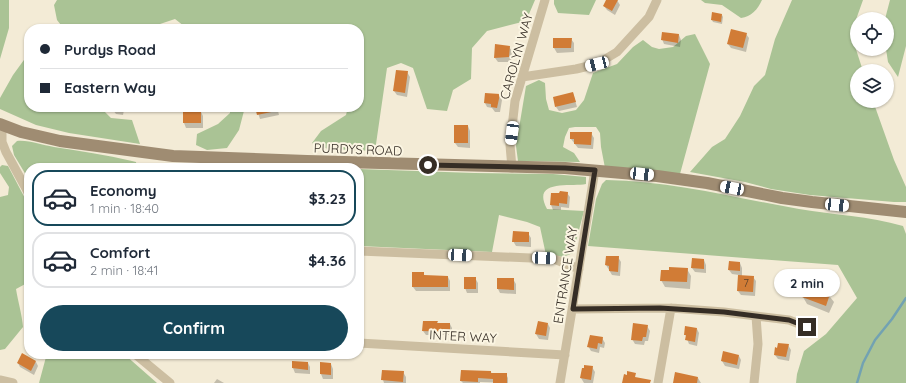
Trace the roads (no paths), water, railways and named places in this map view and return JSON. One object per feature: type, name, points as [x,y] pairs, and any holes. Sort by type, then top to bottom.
[{"type":"main road","name":"PURDYS ROAD","points":[[1,125],[40,137],[145,153],[279,163]]},
{"type":"main road","name":"PURDYS ROAD","points":[[364,166],[565,168],[595,170],[682,179],[782,198],[906,212]]},
{"type":"street","name":"CAROLYN WAY","points":[[512,168],[510,145],[515,101],[545,0]]},
{"type":"street","points":[[522,77],[576,69],[597,64],[617,52],[649,17],[657,0]]},
{"type":"street","points":[[1,125],[2,142],[24,185]]},
{"type":"street","name":"ENTRANCE WAY","points":[[560,383],[595,170]]},
{"type":"street","points":[[364,251],[554,259],[579,269]]},
{"type":"street","points":[[658,383],[671,308]]},
{"type":"street","points":[[573,309],[671,308],[724,312],[789,320],[807,327]]},
{"type":"street","points":[[754,383],[758,344],[756,316]]},
{"type":"street","name":"INTER WAY","points":[[364,343],[565,355]]},
{"type":"street","points":[[141,359],[170,383]]},
{"type":"street","points":[[0,380],[13,383]]},
{"type":"waterway","points":[[857,383],[863,363],[875,340],[892,319],[906,298]]}]
